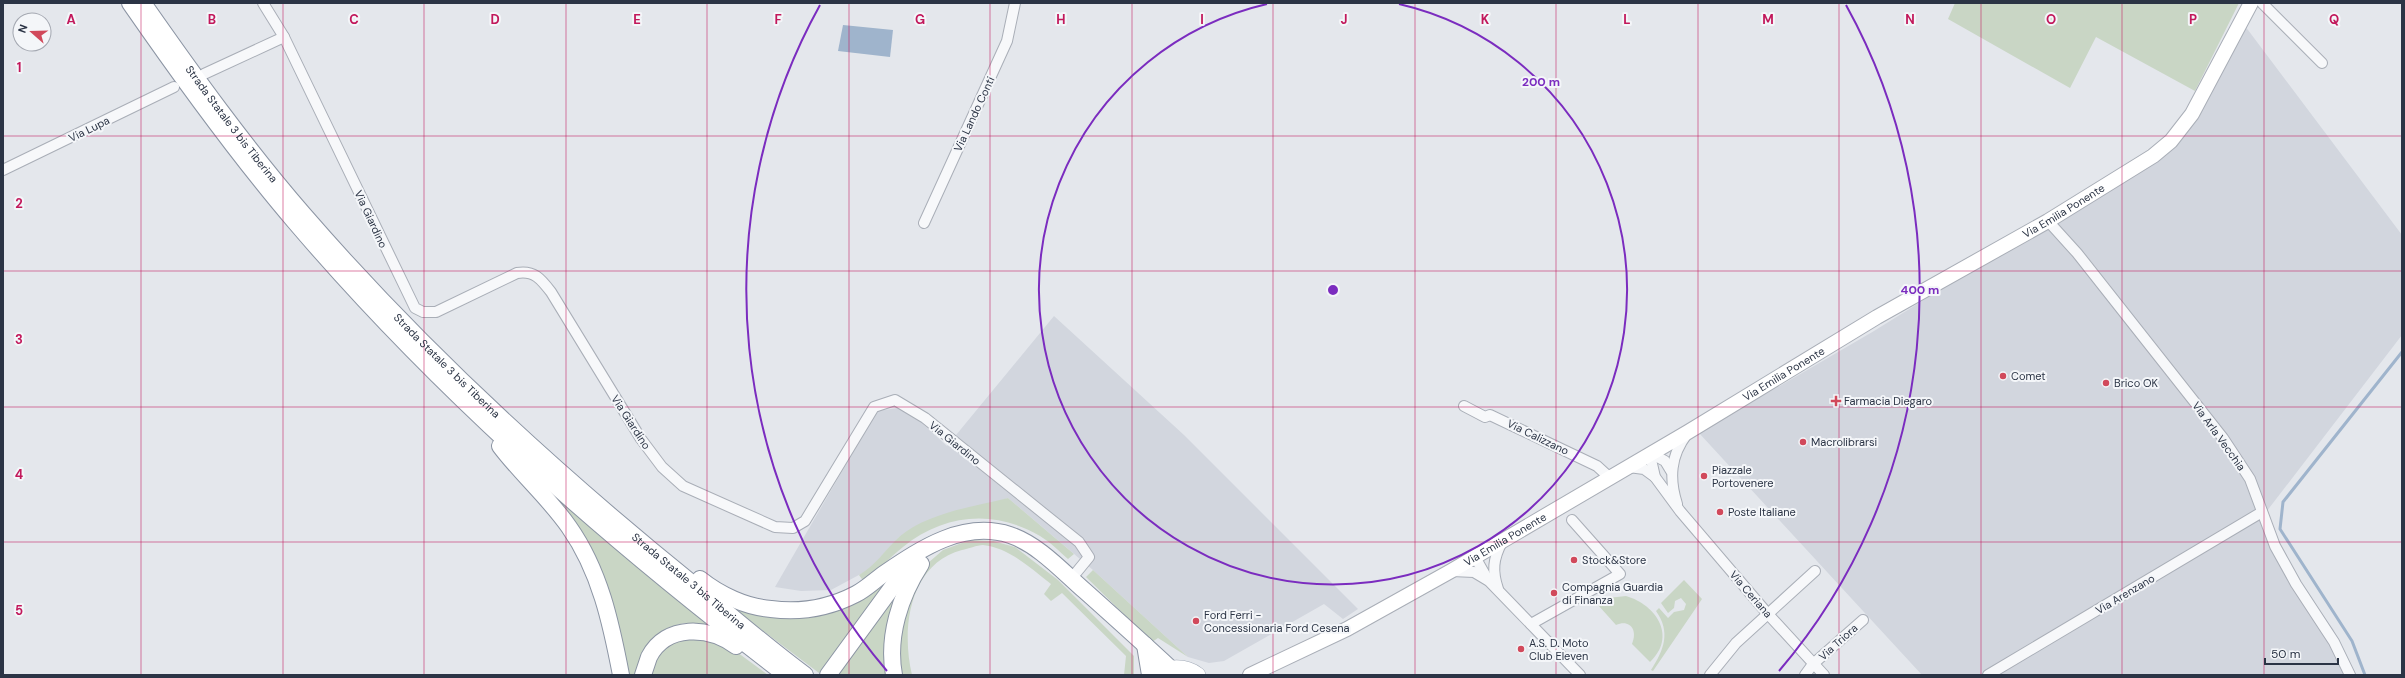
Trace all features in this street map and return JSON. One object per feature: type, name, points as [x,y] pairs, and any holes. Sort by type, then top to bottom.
[{"type":"highway","name":"Strada Statale 3 bis Tiberina","points":[[130,3],[220,129],[295,222],[350,284],[466,402],[552,483],[733,635],[795,672]]},
{"type":"highway","name":"Strada Statale 3 bis Tiberina","points":[[143,3],[229,122],[303,214],[358,276],[474,394],[559,473],[795,672]]},
{"type":"highway","points":[[466,402],[506,454],[543,494],[570,527],[588,559],[604,596],[621,675]]},
{"type":"highway","points":[[627,531],[668,554],[706,584],[732,599],[759,608],[792,612],[824,607],[857,594],[885,573],[934,544],[958,533],[985,530],[1010,536],[1038,550],[1170,668]]},
{"type":"highway","points":[[828,675],[893,586],[911,565],[934,544]]},
{"type":"highway","points":[[894,675],[892,638],[898,612],[919,566],[934,544]]},
{"type":"highway","points":[[643,675],[650,656],[663,640],[681,632],[701,630],[729,641],[775,675]]},
{"type":"highway","points":[[1145,645],[1150,675]]},
{"type":"main road","name":"Via Emilia Ponente","points":[[1250,675],[1347,629],[1451,571],[1688,432],[1736,401],[1877,317],[2048,221],[2153,156],[2171,141],[2183,128],[2202,98],[2251,3]]},
{"type":"main road","points":[[1150,675],[1170,668],[1183,668],[1198,675]]},
{"type":"street","name":"Via Giardino","points":[[263,3],[284,37],[409,300],[415,308],[423,312],[436,312],[517,273],[528,271],[539,277],[551,292],[641,439],[662,467],[683,486],[775,527],[793,528],[805,521],[874,407],[895,400],[925,418],[1079,542],[1089,557],[1071,579]]},
{"type":"street","name":"Via Lando Conti","points":[[924,222],[1007,41],[1015,3]]},
{"type":"street","points":[[2262,3],[2322,64]]},
{"type":"street","points":[[204,74],[284,37]]},
{"type":"street","name":"Via Lupa","points":[[3,170],[174,87]]},
{"type":"street","name":"Via Arla Vecchia","points":[[2048,221],[2077,253],[2223,438],[2250,479],[2275,546],[2296,584],[2334,642],[2350,675]]},
{"type":"street","name":"Via Calizzano","points":[[1464,406],[1485,417],[1490,414],[1597,466],[1610,477]]},
{"type":"street","name":"Via Ceriana","points":[[1680,511],[1674,495],[1671,471],[1677,450],[1688,432]]},
{"type":"street","points":[[1650,454],[1665,461],[1671,471]]},
{"type":"street","name":"Via Ceriana","points":[[1650,454],[1655,476],[1680,511],[1767,614],[1824,675]]},
{"type":"street","points":[[1629,467],[1644,469],[1655,476]]},
{"type":"street","name":"Via Arenzano","points":[[1988,675],[2262,512]]},
{"type":"street","points":[[1531,624],[1620,574],[1572,520]]},
{"type":"street","points":[[1492,579],[1494,559],[1502,541]]},
{"type":"street","points":[[1477,556],[1499,591],[1580,675]]},
{"type":"street","points":[[1451,571],[1474,572],[1492,579]]},
{"type":"street","points":[[1710,675],[1736,643],[1815,571]]},
{"type":"street","name":"Via Triora","points":[[1805,675],[1813,664],[1863,620]]},
{"type":"shaded area","points":[[2245,26],[2402,235],[2402,335],[2260,520],[2320,623],[2326,620],[2333,629],[2355,675],[1922,675],[1699,433],[1874,331],[2036,230],[2153,161]]},
{"type":"shaded area","points":[[1054,316],[1184,435],[1358,609],[1343,619],[1324,604],[1224,661],[1209,663],[1188,657],[1093,570],[1008,498],[899,537],[870,569],[831,590],[801,591],[775,587],[877,411],[898,408],[922,423],[947,446]]},
{"type":"green space","points":[[1955,3],[2239,3],[2195,91],[2096,37],[2070,88],[1948,19]]},
{"type":"green space","points":[[555,493],[717,627],[685,623],[663,631],[646,650],[637,675],[626,675],[619,636],[552,495]]},
{"type":"green space","points":[[1008,498],[1074,554],[1068,559],[1044,538],[1023,527],[987,519],[970,519],[952,522],[919,536],[898,551],[864,582],[859,575],[875,562],[899,537],[923,522],[950,512]]},
{"type":"green space","points":[[970,540],[993,541],[1015,547],[1058,580],[1134,656],[1134,675],[1124,675],[1126,656],[1062,593],[1051,601],[1044,594],[1051,584],[1011,554],[983,545],[962,550],[944,558],[930,569],[920,584],[913,600],[909,619],[909,657],[912,675],[898,675],[901,613],[928,563],[943,550]]},
{"type":"green space","points":[[1093,570],[1188,657],[1158,638],[1152,642],[1086,577]]},
{"type":"green space","points":[[910,572],[894,610],[887,634],[885,646],[886,675],[835,675]]},
{"type":"green space","points":[[891,575],[819,673],[718,597],[793,615]]},
{"type":"green space","points":[[1684,580],[1702,599],[1653,671],[1651,670],[1664,641],[1663,626],[1656,611],[1659,608],[1668,618],[1674,612],[1684,610],[1686,604],[1681,598],[1675,601],[1674,608],[1668,613],[1661,603]]},
{"type":"green space","points":[[1626,596],[1637,600],[1647,607],[1660,623],[1662,642],[1658,652],[1650,662],[1632,644],[1634,634],[1632,627],[1625,623],[1616,625],[1598,605],[1608,598]]},
{"type":"green space","points":[[703,636],[726,644],[768,675],[649,675],[657,657],[668,646],[683,639]]},
{"type":"water","points":[[843,25],[893,30],[890,57],[838,51]]},
{"type":"waterway","points":[[2365,675],[2352,641],[2280,529],[2283,502],[2402,352]]},
{"type":"place","name":"Comet","points":[[2003,376]]},
{"type":"place","name":"Brico OK","points":[[2106,383]]},
{"type":"place","name":"Farmacia Diegaro","points":[[1836,401]]},
{"type":"place","name":"Macrolibrarsi","points":[[1803,442]]},
{"type":"place","name":"Piazzale Portovenere","points":[[1704,476]]},
{"type":"place","name":"Poste Italiane","points":[[1720,512]]},
{"type":"place","name":"Stock&Store","points":[[1574,560]]},
{"type":"place","name":"Compagnia Guardia di Finanza","points":[[1554,593]]},
{"type":"place","name":"Ford Ferri - Concessionaria Ford Cesena","points":[[1196,621]]},
{"type":"place","name":"A.S. D. Moto Club Eleven","points":[[1521,649]]}]
